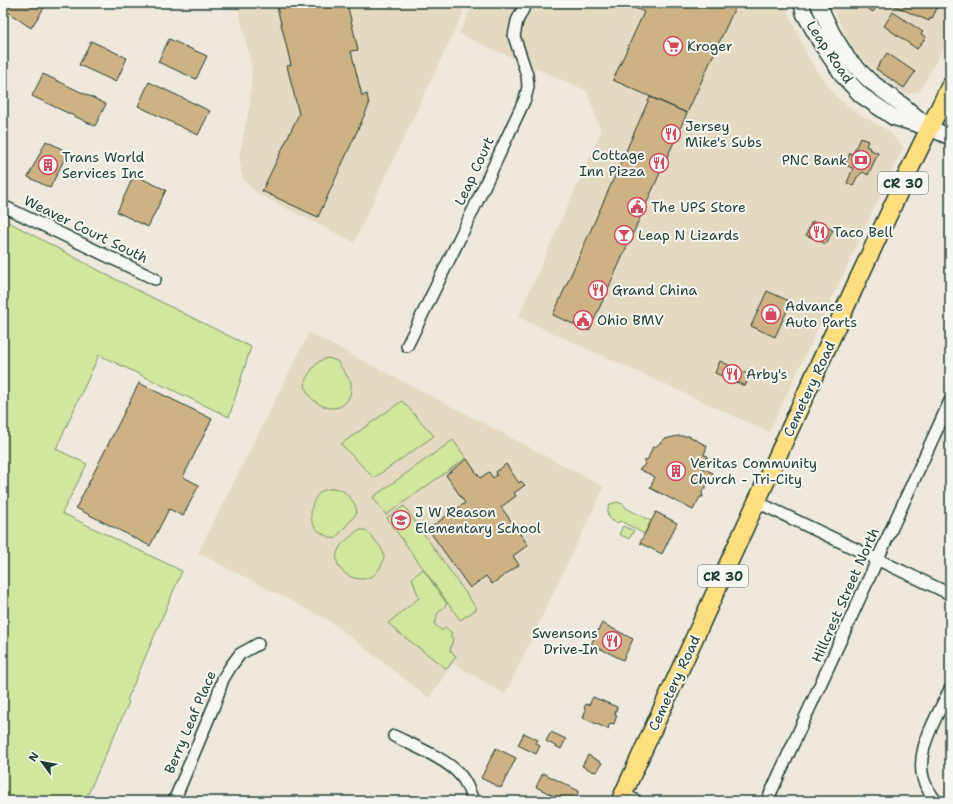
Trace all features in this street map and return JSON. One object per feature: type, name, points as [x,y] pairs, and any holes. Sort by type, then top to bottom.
[{"type":"main road","name":"Cemetery Road","points":[[627,799],[757,502],[906,177],[950,86]]},
{"type":"street","name":"Leap Court","points":[[408,346],[524,99],[528,87],[527,75],[514,36],[517,21],[526,3]]},
{"type":"street","name":"Leap Road","points":[[802,3],[804,13],[822,45],[844,77],[861,94],[893,117],[930,128],[950,136]]},
{"type":"street","name":"Leap Road","points":[[818,3],[832,33],[848,59],[870,81],[930,128]]},
{"type":"street","name":"Weaver Court South","points":[[3,206],[155,279]]},
{"type":"street","name":"Hillcrest Street North","points":[[767,801],[950,401]]},
{"type":"street","points":[[757,502],[950,594]]},
{"type":"street","name":"Berry Leaf Place","points":[[174,801],[216,703],[223,679],[240,654],[258,644]]},
{"type":"street","points":[[937,801],[926,786],[922,775],[921,763],[923,750],[950,690]]},
{"type":"street","points":[[394,736],[448,764],[460,774],[473,801]]},
{"type":"shaded area","points":[[237,3],[463,3],[463,13],[354,242],[258,194],[243,179],[239,157],[250,104],[252,68]]},
{"type":"shaded area","points":[[474,3],[784,3],[809,59],[833,94],[854,111],[887,130],[903,147],[769,432],[518,317],[601,132],[587,91],[459,34]]},
{"type":"shaded area","points":[[830,3],[950,3],[950,36],[919,92],[905,94],[876,72],[852,48]]},
{"type":"shaded area","name":"J W Reason Elementary School","points":[[309,333],[604,487],[505,694],[453,663],[429,698],[330,621],[198,553]]},
{"type":"green space","points":[[3,219],[113,278],[251,347],[229,417],[99,355],[56,449],[87,464],[62,513],[182,571],[127,700],[129,702],[85,801],[3,801]]},
{"type":"green space","points":[[328,358],[337,361],[351,382],[350,395],[345,403],[338,407],[330,408],[314,401],[305,387],[306,378],[314,366],[320,361]]},
{"type":"green space","points":[[402,401],[434,436],[374,478],[341,444]]},
{"type":"green space","points":[[453,440],[466,458],[386,515],[373,497]]},
{"type":"green space","points":[[334,488],[342,490],[353,501],[357,511],[335,539],[326,536],[318,530],[312,522],[311,516],[312,506],[317,496],[324,490]]},
{"type":"green space","points":[[617,502],[651,521],[644,534],[621,521],[617,523],[610,519],[607,512],[610,504]]},
{"type":"green space","points":[[404,506],[477,609],[460,620],[387,518]]},
{"type":"green space","points":[[623,526],[634,531],[629,539],[619,534]]},
{"type":"green space","points":[[358,530],[366,530],[384,554],[382,564],[376,573],[368,578],[359,579],[350,576],[343,572],[338,565],[337,556],[340,547]]},
{"type":"green space","points":[[423,569],[447,604],[437,614],[437,619],[434,624],[442,631],[445,627],[452,633],[450,636],[453,638],[450,651],[456,656],[447,669],[388,623],[419,598],[412,578]]},
{"type":"building","points":[[3,3],[47,3],[31,28],[3,9]]},
{"type":"building","points":[[276,3],[347,3],[358,50],[351,51],[362,96],[367,94],[369,105],[318,217],[262,191],[299,114],[287,66],[291,65]]},
{"type":"building","name":"Kroger","points":[[635,3],[737,3],[687,113],[613,80],[644,12],[633,7]]},
{"type":"building","points":[[859,3],[877,3],[875,5],[877,6],[873,12]]},
{"type":"building","points":[[888,3],[939,3],[932,19],[930,18],[929,21]]},
{"type":"building","points":[[893,12],[923,32],[921,34],[926,37],[917,49],[884,26]]},
{"type":"building","points":[[169,39],[207,56],[196,79],[158,62]]},
{"type":"building","points":[[91,41],[127,58],[116,82],[79,65]]},
{"type":"building","points":[[887,53],[915,72],[904,88],[876,69]]},
{"type":"building","points":[[43,74],[106,104],[95,126],[32,96]]},
{"type":"building","points":[[149,82],[210,111],[198,135],[138,106]]},
{"type":"building","points":[[650,97],[687,113],[589,331],[553,315]]},
{"type":"building","name":"PNC Bank","points":[[860,138],[868,141],[866,146],[878,153],[868,175],[863,172],[857,177],[853,186],[847,183],[853,168],[845,165],[850,153],[853,154]]},
{"type":"building","name":"Trans World Services Inc","points":[[46,141],[68,152],[50,188],[28,177]]},
{"type":"building","points":[[134,175],[166,190],[148,227],[117,212]]},
{"type":"building","name":"Taco Bell","points":[[812,221],[833,230],[826,244],[806,235]]},
{"type":"building","name":"Advance Auto Parts","points":[[767,291],[791,302],[775,337],[751,326]]},
{"type":"building","name":"Arby's","points":[[720,361],[750,375],[745,386],[715,373]]},
{"type":"building","points":[[139,383],[212,419],[183,477],[199,485],[183,516],[169,509],[150,546],[76,508]]},
{"type":"building","name":"Veritas Community Church - Tri-City","points":[[678,436],[689,436],[707,446],[704,455],[708,456],[702,468],[713,473],[706,486],[706,489],[703,489],[703,497],[700,497],[693,510],[650,488],[655,477],[639,469],[644,466],[645,460],[648,459],[653,446],[655,447],[665,439]]},
{"type":"building","points":[[467,459],[480,478],[489,472],[493,478],[497,475],[496,472],[506,464],[519,483],[521,481],[525,485],[514,493],[516,496],[501,507],[528,545],[513,556],[519,565],[492,584],[486,576],[470,588],[428,529],[465,503],[446,475]]},
{"type":"building","points":[[656,512],[677,523],[662,554],[640,543]]},
{"type":"building","name":"Swensons Drive-In","points":[[602,623],[633,639],[623,660],[591,644]]},
{"type":"building","points":[[593,697],[617,707],[615,714],[617,715],[614,724],[610,723],[608,729],[583,718],[586,709],[584,708],[586,704],[589,705]]},
{"type":"building","points":[[551,732],[566,739],[561,749],[546,741]]},
{"type":"building","points":[[524,733],[538,740],[536,743],[540,746],[536,754],[518,745]]},
{"type":"building","points":[[496,748],[516,758],[501,788],[481,778]]},
{"type":"building","points":[[588,755],[602,763],[597,772],[582,766]]},
{"type":"building","points":[[543,773],[579,791],[574,801],[564,801],[536,787]]},
{"type":"place","name":"Kroger","points":[[673,46]]},
{"type":"place","name":"Jersey Mike's Subs","points":[[671,134]]},
{"type":"place","name":"PNC Bank","points":[[861,160]]},
{"type":"place","name":"Cottage Inn Pizza","points":[[659,163]]},
{"type":"place","name":"Trans World Services Inc","points":[[48,165]]},
{"type":"place","name":"The UPS Store","points":[[637,207]]},
{"type":"place","name":"Taco Bell","points":[[819,232]]},
{"type":"place","name":"Leap N Lizards","points":[[624,235]]},
{"type":"place","name":"Grand China","points":[[598,290]]},
{"type":"place","name":"Advance Auto Parts","points":[[771,314]]},
{"type":"place","name":"Ohio BMV","points":[[583,320]]},
{"type":"place","name":"Arby's","points":[[732,374]]},
{"type":"place","name":"Veritas Community Church - Tri-City","points":[[676,471]]},
{"type":"place","name":"J W Reason Elementary School","points":[[401,520]]},
{"type":"place","name":"Swensons Drive-In","points":[[612,641]]}]
